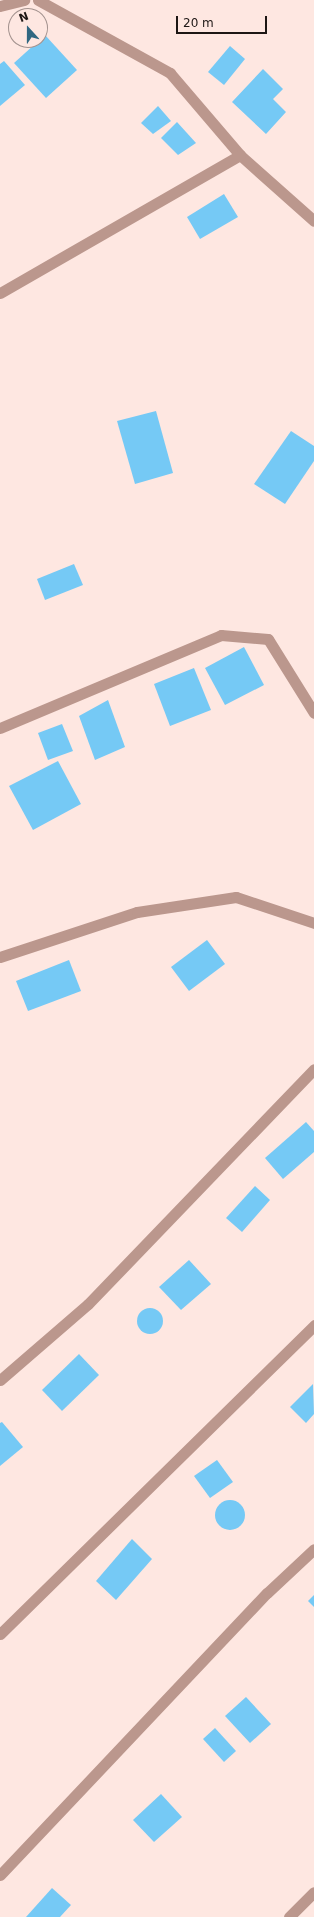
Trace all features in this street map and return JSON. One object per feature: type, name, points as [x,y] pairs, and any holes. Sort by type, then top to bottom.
[{"type":"street","points":[[0,6],[24,0]]},
{"type":"street","points":[[38,0],[170,73],[240,155],[314,221]]},
{"type":"street","points":[[0,293],[240,155]]},
{"type":"street","points":[[0,728],[221,635],[268,639],[314,714]]},
{"type":"street","points":[[0,957],[137,912],[236,897],[314,923]]},
{"type":"street","points":[[0,1380],[88,1304],[314,1069]]},
{"type":"street","points":[[0,1634],[314,1325]]},
{"type":"street","points":[[0,1875],[267,1593],[314,1550]]},
{"type":"street","points":[[289,1917],[314,1892]]},
{"type":"building","points":[[48,38],[77,70],[46,98],[14,63],[31,48],[48,48]]},
{"type":"building","points":[[230,46],[245,59],[224,85],[208,72]]},
{"type":"building","points":[[4,61],[25,85],[0,106],[0,64]]},
{"type":"building","points":[[263,69],[283,89],[273,99],[286,112],[266,134],[232,102]]},
{"type":"building","points":[[158,106],[171,121],[153,134],[141,123]]},
{"type":"building","points":[[177,122],[196,143],[178,155],[161,138]]},
{"type":"building","points":[[224,194],[238,217],[200,239],[187,217]]},
{"type":"building","points":[[156,411],[173,473],[135,484],[117,421]]},
{"type":"building","points":[[291,431],[314,446],[314,461],[285,504],[254,484]]},
{"type":"building","points":[[74,564],[83,585],[45,600],[37,579]]},
{"type":"building","points":[[244,647],[264,685],[225,705],[205,668]]},
{"type":"building","points":[[194,668],[211,710],[170,726],[154,684]]},
{"type":"building","points":[[108,700],[125,747],[95,760],[79,716]]},
{"type":"building","points":[[62,724],[73,751],[48,760],[38,733]]},
{"type":"building","points":[[58,761],[81,804],[33,830],[9,786]]},
{"type":"building","points":[[207,940],[225,964],[189,991],[171,967]]},
{"type":"building","points":[[69,960],[81,991],[28,1011],[16,981]]},
{"type":"building","points":[[306,1122],[314,1131],[314,1152],[283,1179],[265,1158]]},
{"type":"building","points":[[255,1186],[270,1200],[242,1232],[226,1218]]},
{"type":"building","points":[[189,1260],[211,1284],[181,1310],[159,1287]]},
{"type":"building","points":[[150,1308],[159,1312],[163,1321],[159,1330],[150,1334],[141,1330],[137,1321],[141,1312]]},
{"type":"building","points":[[79,1354],[99,1375],[62,1411],[42,1390]]},
{"type":"building","points":[[313,1384],[314,1414],[306,1423],[290,1407]]},
{"type":"building","points":[[2,1422],[23,1447],[0,1466],[0,1423]]},
{"type":"building","points":[[217,1460],[233,1482],[210,1498],[194,1476]]},
{"type":"building","points":[[230,1500],[236,1501],[244,1509],[244,1521],[236,1529],[230,1530],[224,1529],[216,1521],[215,1515],[216,1509],[224,1501]]},
{"type":"building","points":[[132,1539],[152,1559],[116,1600],[96,1581]]},
{"type":"building","points":[[314,1595],[314,1607],[308,1601]]},
{"type":"building","points":[[246,1697],[271,1724],[250,1743],[225,1716]]},
{"type":"building","points":[[215,1728],[236,1751],[224,1762],[203,1739]]},
{"type":"building","points":[[161,1794],[182,1817],[154,1842],[133,1820]]},
{"type":"building","points":[[52,1888],[71,1905],[60,1917],[26,1917]]}]
